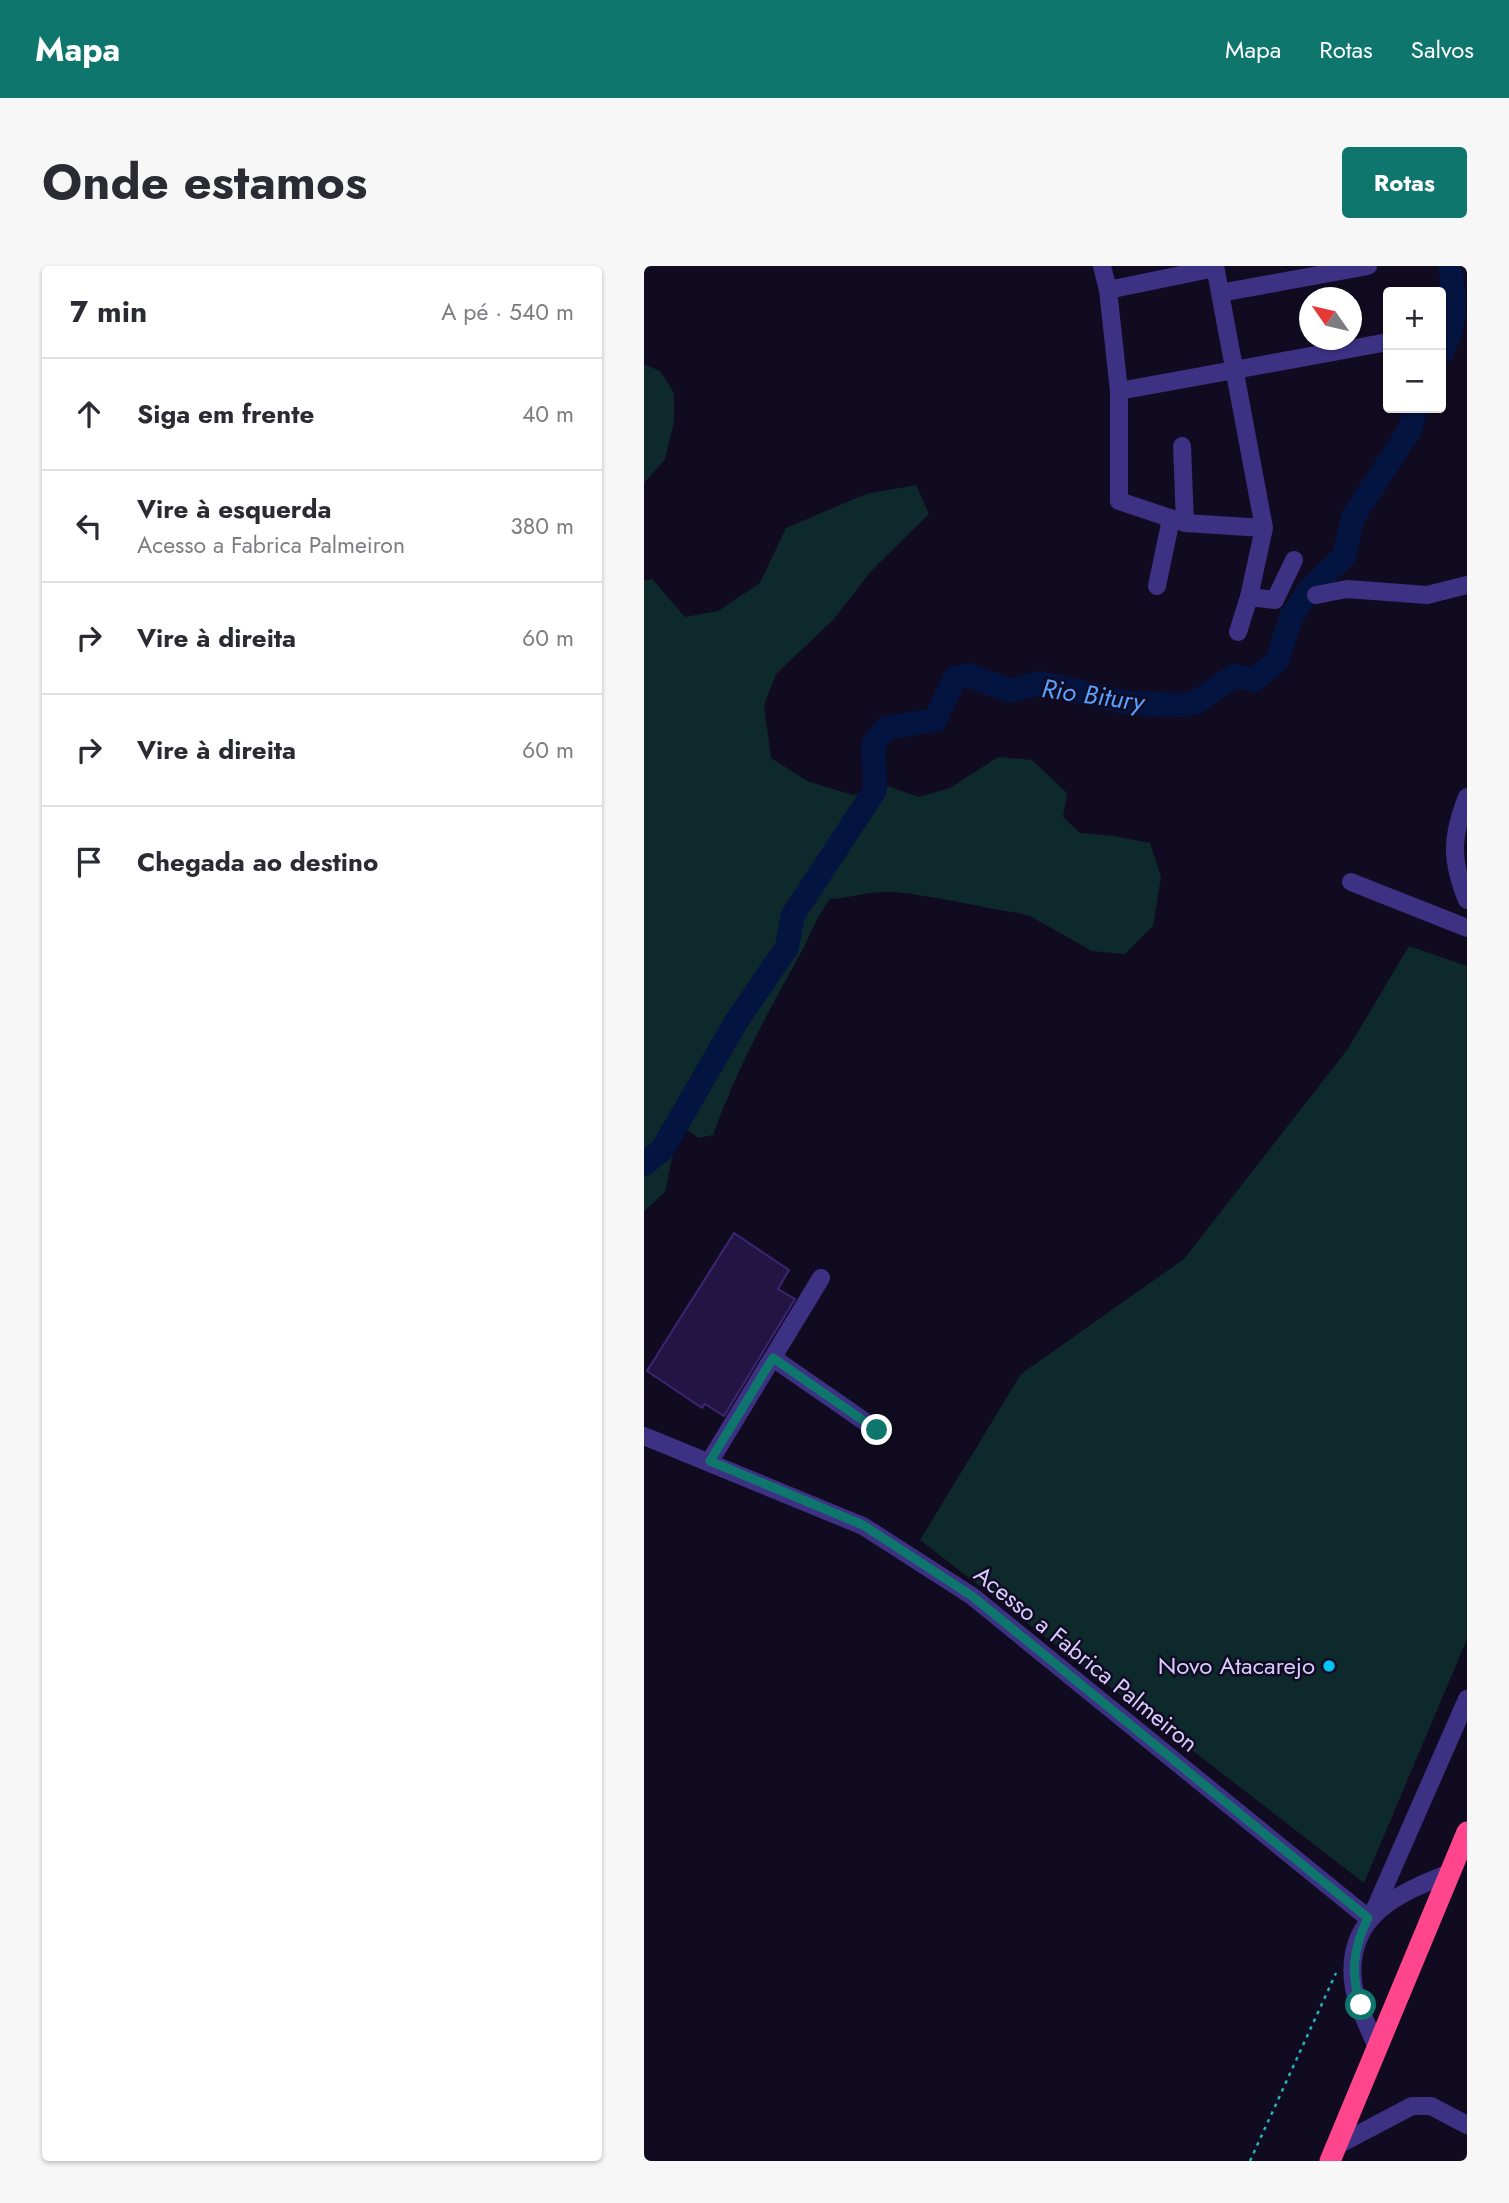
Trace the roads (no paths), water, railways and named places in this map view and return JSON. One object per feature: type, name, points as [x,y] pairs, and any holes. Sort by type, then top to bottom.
[{"type":"highway","points":[[1333,2153],[1467,1832]]},
{"type":"street","points":[[1102,266],[1108,290],[1119,391],[1119,501],[1178,521],[1264,528]]},
{"type":"street","points":[[1220,293],[1326,270],[1368,266]]},
{"type":"street","points":[[1108,290],[1215,267],[1264,528],[1249,597],[1238,632]]},
{"type":"street","points":[[1119,391],[1383,343]]},
{"type":"street","points":[[1157,586],[1178,521],[1182,446]]},
{"type":"street","points":[[1249,597],[1275,600],[1294,560]]},
{"type":"street","points":[[1316,596],[1347,589],[1427,595],[1467,586]]},
{"type":"street","points":[[1467,797],[1453,845],[1457,875],[1467,900]]},
{"type":"street","points":[[1352,882],[1467,928]]},
{"type":"street","points":[[710,1461],[821,1278]]},
{"type":"street","points":[[773,1358],[877,1430]]},
{"type":"street","name":"Acesso a Fabrica Palmeiron","points":[[644,1436],[863,1525],[972,1596],[1371,1915]]},
{"type":"street","points":[[1377,2048],[1353,1983],[1354,1958],[1467,1699]]},
{"type":"street","points":[[1371,1915],[1419,1885],[1450,1873]]},
{"type":"street","points":[[1333,2153],[1412,2106],[1431,2106],[1467,2125]]},
{"type":"waterway","name":"Rio Bitury","points":[[1442,350],[1450,332],[1453,311],[1450,266]]},
{"type":"waterway","name":"Rio Bitury","points":[[644,1164],[662,1150],[736,1022],[787,947],[793,915],[875,790],[873,744],[886,728],[935,720],[955,678],[969,675],[1010,691],[1040,683],[1129,703],[1182,705],[1198,701],[1234,676],[1254,680],[1277,661],[1291,617],[1309,590],[1344,556],[1353,517],[1409,431],[1414,413]]},
{"type":"place","name":"Novo Atacarejo","points":[[1329,1666]]}]
